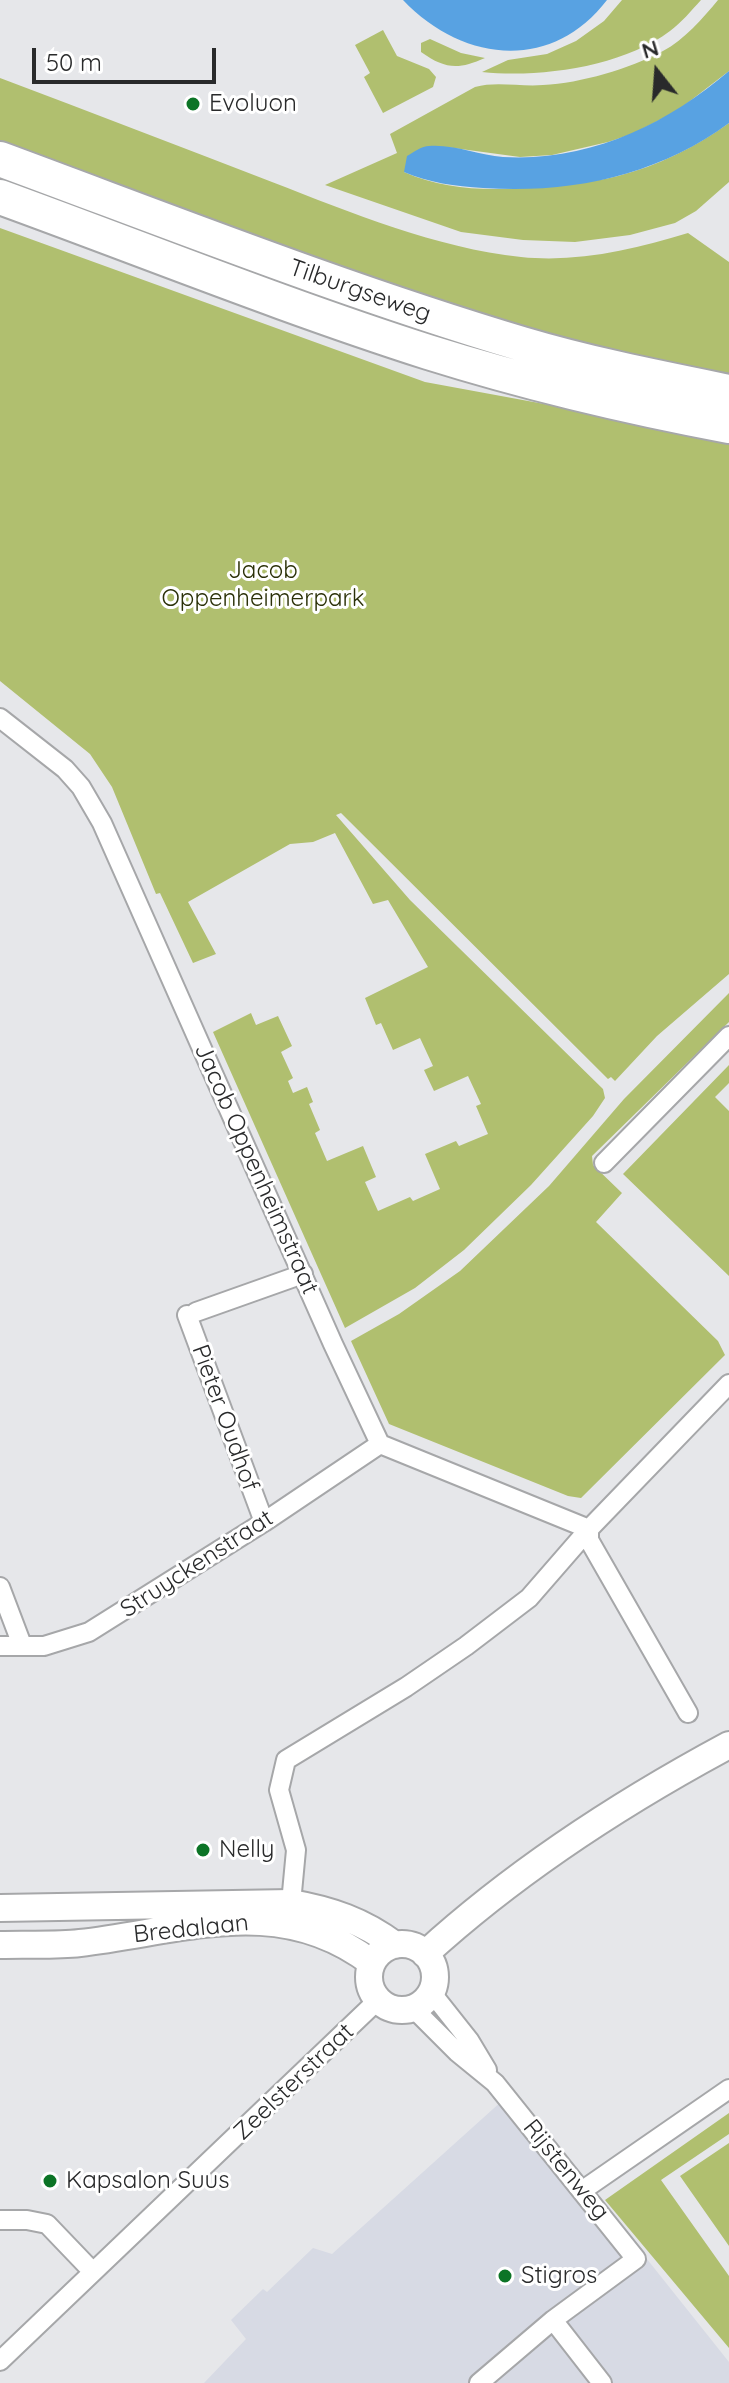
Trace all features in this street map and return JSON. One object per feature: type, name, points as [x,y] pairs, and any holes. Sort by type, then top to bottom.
[{"type":"highway","name":"Tilburgseweg","points":[[0,159],[351,289],[438,318],[525,345],[729,392]]},
{"type":"highway","name":"Tilburgseweg","points":[[0,197],[345,324],[428,351],[613,402],[729,426]]},
{"type":"street","name":"Jacob Oppenheimstraat","points":[[0,718],[65,769],[81,787],[102,823],[380,1444]]},
{"type":"street","points":[[604,1163],[729,1036]]},
{"type":"street","name":"Pieter Oudhof","points":[[264,1522],[191,1313],[303,1274]]},
{"type":"street","points":[[291,1903],[296,1850],[279,1790],[286,1760],[406,1687],[529,1598],[589,1529],[729,1384]]},
{"type":"street","points":[[380,1444],[589,1529]]},
{"type":"street","name":"Struyckenstraat","points":[[0,1646],[44,1646],[89,1632],[264,1522],[380,1444]]},
{"type":"street","points":[[589,1529],[589,1540],[688,1713]]},
{"type":"street","points":[[0,1587],[22,1645]]},
{"type":"street","points":[[425,1954],[537,1864],[602,1819],[729,1745]]},
{"type":"street","name":"Bredalaan","points":[[0,1908],[291,1903],[334,1911],[365,1924],[395,1945]]},
{"type":"street","points":[[75,1907],[78,1943]]},
{"type":"street","name":"Bredalaan","points":[[0,1945],[78,1943],[211,1923],[283,1922],[348,1945],[372,1963]]},
{"type":"street","points":[[395,1945],[411,1946],[425,1954],[434,1969],[435,1981],[422,2000],[395,2009],[378,2000],[370,1985],[372,1963],[384,1949],[395,1945]]},
{"type":"street","name":"Zeelsterstraat","points":[[0,2361],[378,2000]]},
{"type":"street","name":"Rijstenweg","points":[[422,2000],[457,2052],[495,2083],[636,2259],[553,2320]]},
{"type":"street","points":[[583,2190],[729,2089]]},
{"type":"street","points":[[0,2220],[47,2224],[93,2272]]},
{"type":"street","points":[[479,2383],[553,2320],[602,2383]]},
{"type":"shaded area","points":[[513,2091],[729,2362],[729,2383],[204,2383],[246,2339],[231,2320],[263,2289],[267,2292],[313,2248],[332,2254]]},
{"type":"green space","points":[[622,0],[701,0],[670,31],[651,43],[605,61],[554,71],[482,72],[508,60],[547,54],[576,41],[604,21]]},
{"type":"green space","points":[[718,0],[729,0],[729,71],[677,111],[632,134],[552,155],[520,157],[446,147],[404,172],[446,185],[489,189],[602,179],[662,161],[690,148],[729,123],[729,182],[696,211],[675,223],[630,235],[575,242],[523,240],[461,232],[325,185],[397,153],[390,134],[475,87],[491,84],[558,84],[620,69],[671,46],[693,28]]},
{"type":"green space","points":[[383,30],[397,56],[429,69],[436,77],[433,87],[383,113],[364,77],[370,73],[355,45]]},
{"type":"green space","points":[[430,39],[461,53],[485,58],[467,65],[445,65],[421,52],[421,43]]},
{"type":"green space","points":[[0,78],[364,217],[457,246],[521,257],[564,258],[627,249],[688,233],[729,262],[729,376],[533,331],[445,304],[0,145]]},
{"type":"green space","name":"Jacob Oppenheimerpark","points":[[0,228],[425,382],[729,438],[729,974],[657,1036],[615,1081],[611,1077],[608,1079],[341,813],[336,815],[410,900],[603,1089],[605,1098],[593,1116],[531,1185],[464,1250],[415,1288],[345,1328],[213,1032],[251,1013],[256,1025],[278,1016],[292,1046],[281,1052],[293,1078],[288,1081],[293,1093],[307,1087],[313,1102],[309,1104],[320,1130],[315,1133],[327,1161],[363,1146],[376,1177],[365,1182],[378,1211],[410,1197],[413,1201],[440,1189],[425,1154],[456,1141],[459,1146],[488,1134],[476,1106],[481,1104],[468,1076],[434,1091],[424,1070],[433,1066],[420,1038],[393,1050],[381,1023],[376,1025],[365,998],[428,967],[388,900],[373,904],[335,833],[313,842],[290,844],[188,902],[216,954],[193,963],[160,893],[156,894],[112,787],[90,754],[0,681]]},
{"type":"green space","points":[[729,993],[729,1022],[592,1156],[593,1165],[622,1193],[596,1222],[718,1341],[725,1355],[581,1498],[568,1496],[389,1424],[351,1341],[399,1314],[460,1271],[549,1186],[624,1099]]},
{"type":"green space","points":[[729,1065],[729,1083],[715,1097],[729,1111],[729,1276],[623,1174]]},
{"type":"green space","points":[[729,2113],[729,2134],[661,2180],[729,2276],[729,2348],[605,2200]]},
{"type":"green space","points":[[729,2143],[729,2246],[680,2176]]},
{"type":"water","points":[[403,0],[607,0],[585,24],[560,40],[533,48],[506,51],[479,46],[452,36],[426,21]]},
{"type":"water","points":[[729,71],[729,123],[672,156],[612,178],[548,188],[516,189],[452,185],[404,172],[407,156],[426,146],[503,157],[535,157],[595,146],[624,136],[679,108]]},
{"type":"place","name":"Evoluon","points":[[193,104]]},
{"type":"place","name":"Nelly","points":[[203,1850]]},
{"type":"place","name":"Kapsalon Suus","points":[[50,2181]]},
{"type":"place","name":"Stigros","points":[[505,2276]]}]
